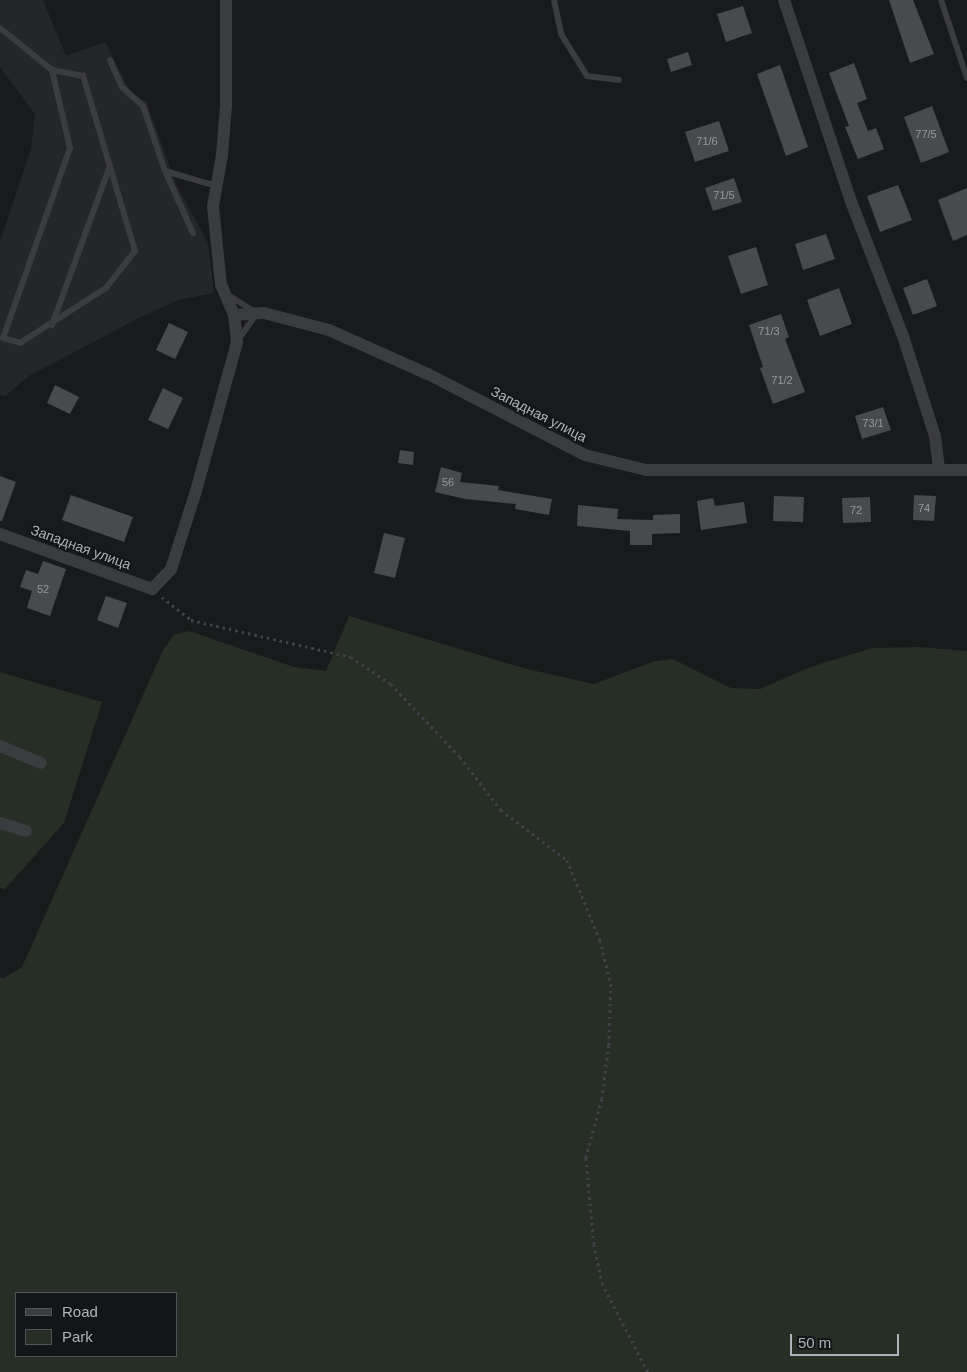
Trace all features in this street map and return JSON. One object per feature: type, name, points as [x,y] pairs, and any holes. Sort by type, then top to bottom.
[{"type":"street","points":[[152,589],[171,569],[196,491],[237,342],[234,316],[221,285],[213,206],[226,105],[226,0]]},
{"type":"street","points":[[784,0],[852,204],[903,336],[935,436],[939,469]]},
{"type":"street","name":"Западная улица","points":[[234,316],[264,313],[329,330],[428,374],[585,455],[646,470],[967,470]]},
{"type":"street","name":"Западная улица","points":[[0,534],[152,589]]},
{"type":"street","points":[[0,746],[41,763]]},
{"type":"street","points":[[0,823],[26,831]]},
{"type":"lane","points":[[554,0],[561,34],[587,76],[619,80]]},
{"type":"lane","points":[[941,0],[967,78]]},
{"type":"lane","points":[[0,28],[52,70],[83,76],[135,251],[106,288],[52,325],[20,344],[3,338],[70,148],[52,70]]},
{"type":"lane","points":[[110,60],[122,87],[143,106],[165,171],[193,233]]},
{"type":"lane","points":[[52,325],[110,165]]},
{"type":"lane","points":[[165,171],[216,186]]},
{"type":"lane","points":[[224,292],[257,313],[237,342]]},
{"type":"path","points":[[152,589],[191,620],[351,657],[390,684],[460,758],[501,810],[567,860],[600,940],[611,984],[609,1045],[602,1099],[586,1158],[594,1244],[602,1283],[648,1372]]},
{"type":"shaded area","points":[[0,0],[43,0],[66,56],[105,42],[131,93],[146,101],[176,184],[208,243],[214,293],[178,300],[137,319],[29,376],[5,396],[0,395],[0,242],[31,149],[35,114],[0,67]]},
{"type":"green space","points":[[349,616],[527,669],[594,684],[655,661],[673,659],[731,688],[760,689],[810,667],[872,648],[919,647],[967,651],[967,1372],[0,1372],[0,978],[4,978],[22,967],[163,650],[174,635],[189,631],[294,667],[326,671]]},
{"type":"green space","points":[[0,672],[102,702],[64,823],[5,889],[0,888]]},
{"type":"building","points":[[889,0],[913,0],[934,54],[910,63]]},
{"type":"building","points":[[743,6],[752,33],[726,42],[717,14]]},
{"type":"building","points":[[688,52],[692,65],[671,72],[667,59]]},
{"type":"building","points":[[854,63],[867,99],[857,103],[868,131],[876,128],[884,149],[858,159],[845,127],[849,126],[829,73]]},
{"type":"building","points":[[780,65],[808,147],[786,156],[757,74]]},
{"type":"building","points":[[932,106],[949,152],[921,163],[904,117]]},
{"type":"building","points":[[719,121],[729,151],[695,162],[685,132]]},
{"type":"building","points":[[734,178],[742,202],[713,211],[705,188]]},
{"type":"building","points":[[898,185],[912,220],[880,232],[867,196]]},
{"type":"building","points":[[967,188],[967,235],[953,241],[938,200]]},
{"type":"building","points":[[826,234],[835,259],[803,270],[795,244]]},
{"type":"building","points":[[756,247],[768,285],[741,294],[728,256]]},
{"type":"building","points":[[927,279],[937,306],[913,315],[903,288]]},
{"type":"building","points":[[839,288],[852,324],[820,336],[807,300]]},
{"type":"building","points":[[781,314],[789,337],[785,339],[805,392],[773,404],[760,368],[763,367],[749,325]]},
{"type":"building","points":[[169,323],[188,332],[175,359],[156,350]]},
{"type":"building","points":[[55,385],[79,397],[70,414],[47,403]]},
{"type":"building","points":[[163,388],[183,398],[168,429],[148,420]]},
{"type":"building","points":[[883,407],[891,430],[862,439],[855,416]]},
{"type":"building","points":[[400,450],[414,452],[413,465],[398,463]]},
{"type":"building","points":[[441,467],[462,473],[460,482],[499,486],[498,490],[552,499],[549,515],[515,509],[516,504],[465,499],[435,492]]},
{"type":"building","points":[[0,476],[16,482],[2,521],[0,521]]},
{"type":"building","points":[[71,495],[133,517],[124,542],[62,520]]},
{"type":"building","points":[[914,495],[936,496],[934,521],[913,520]]},
{"type":"building","points":[[774,496],[804,497],[803,522],[773,521]]},
{"type":"building","points":[[870,497],[871,522],[843,523],[842,498]]},
{"type":"building","points":[[713,498],[715,506],[744,502],[747,523],[701,530],[697,501]]},
{"type":"building","points":[[578,505],[618,509],[617,519],[653,520],[653,515],[680,514],[680,533],[652,534],[652,545],[630,545],[630,531],[577,526]]},
{"type":"building","points":[[384,533],[405,538],[395,578],[374,573]]},
{"type":"building","points":[[43,561],[66,569],[50,616],[27,608],[32,591],[20,587],[26,570],[38,574]]},
{"type":"building","points":[[106,596],[127,603],[118,628],[97,620]]}]
